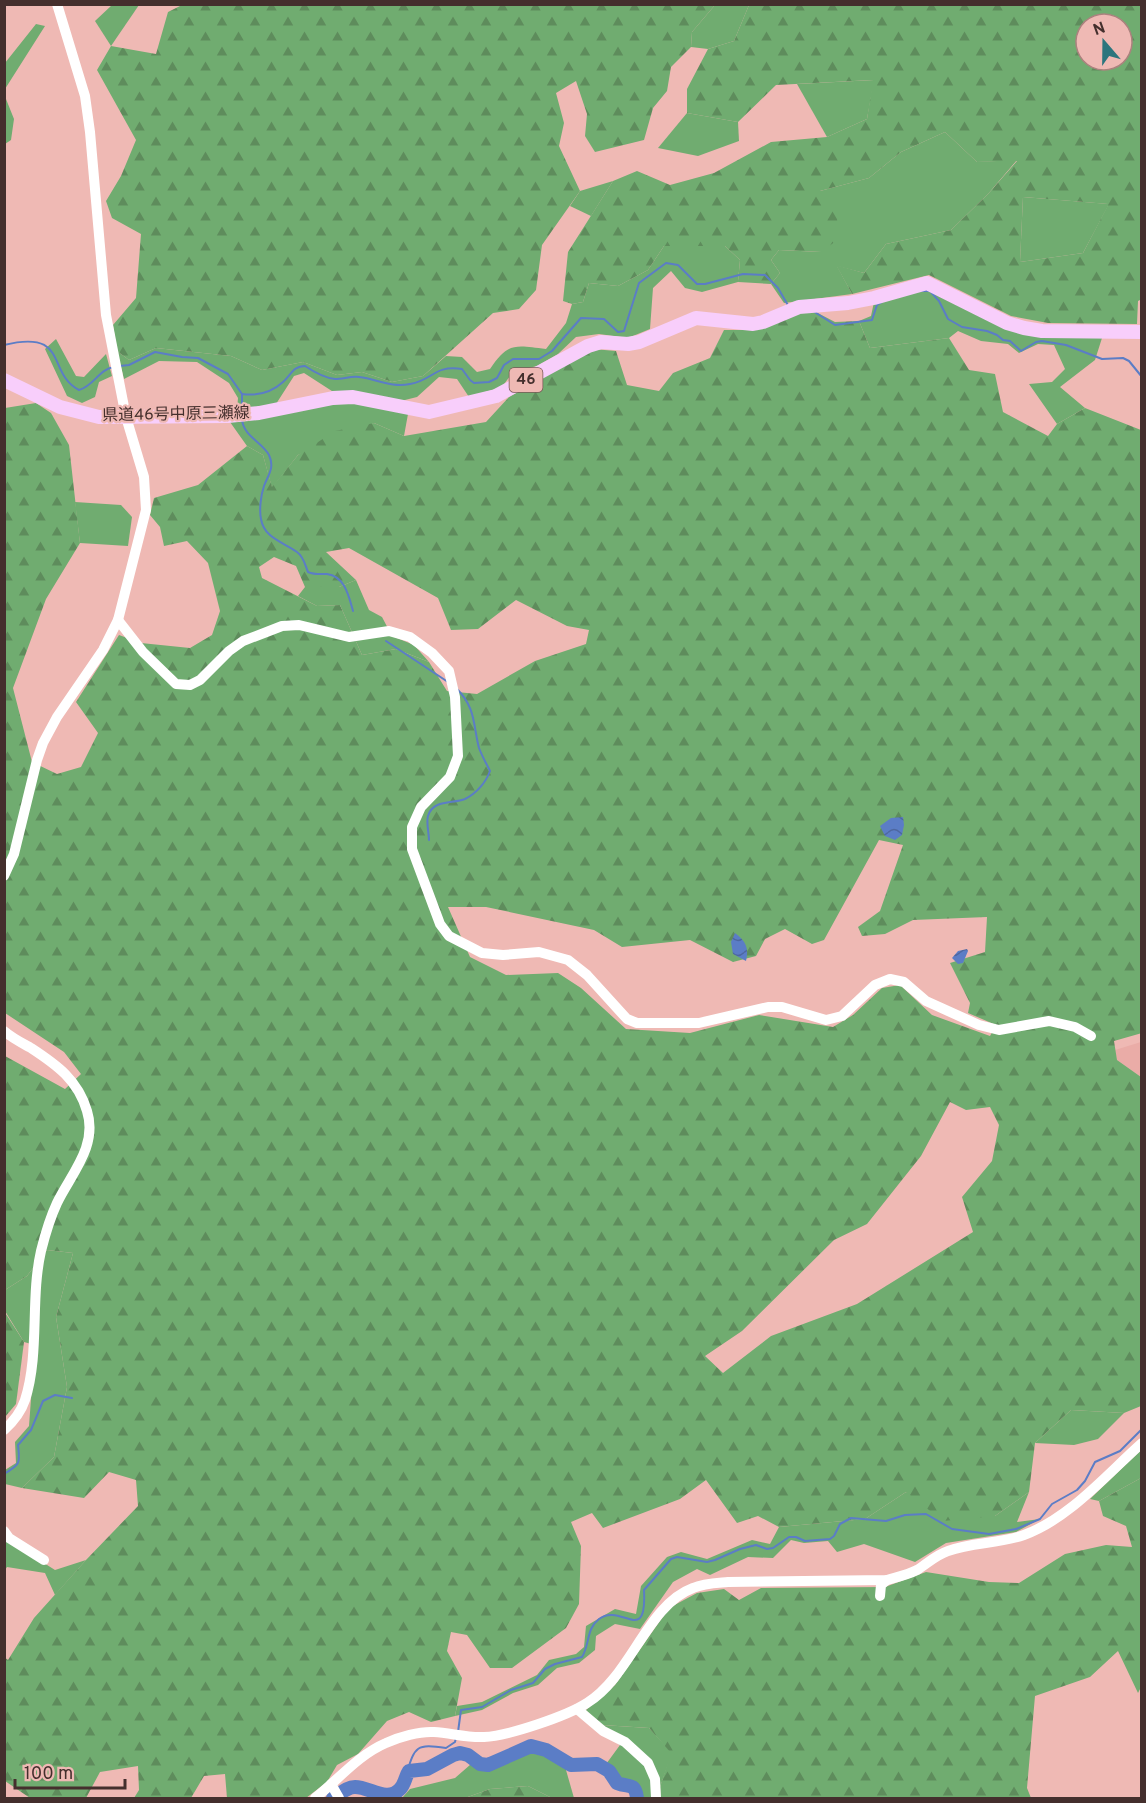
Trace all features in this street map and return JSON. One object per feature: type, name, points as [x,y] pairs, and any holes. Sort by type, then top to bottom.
[{"type":"main road","name":"県道46号中原三瀬線","points":[[4,380],[60,407],[99,417],[228,416],[259,413],[333,398],[354,397],[429,412],[496,396],[588,346],[601,342],[628,344],[639,342],[696,318],[753,324],[799,307],[848,303],[927,283],[1007,323],[1024,328],[1042,331],[1142,332]]},
{"type":"street","points":[[4,876],[14,855],[43,743],[57,717],[103,650],[118,620],[146,504],[144,477],[126,417],[106,315],[85,96],[57,4]]},
{"type":"street","points":[[118,620],[143,652],[176,684],[190,685],[200,680],[229,651],[243,641],[282,626],[299,625],[349,637],[389,631],[410,637],[432,653],[448,671],[455,697],[458,756],[450,777],[421,807],[412,827],[412,849],[440,924],[449,936],[482,953],[503,956],[539,952],[568,960],[587,975],[627,1019],[638,1023],[699,1023],[768,1007],[782,1007],[826,1020],[842,1016],[875,985],[890,979],[904,982],[926,1001],[979,1025],[999,1030],[1049,1021],[1075,1027],[1091,1036]]},
{"type":"street","points":[[4,1031],[61,1068],[75,1082],[85,1105],[89,1122],[86,1151],[79,1167],[57,1202],[35,1280],[36,1300],[31,1362],[25,1400],[19,1413],[4,1430]]},
{"type":"street","points":[[315,1798],[335,1791],[354,1763],[385,1743],[432,1732],[484,1737],[498,1735],[577,1709],[603,1691],[616,1676],[665,1607],[680,1594],[694,1587],[728,1582],[886,1580],[914,1571],[936,1556],[950,1550],[1024,1535],[1064,1514],[1142,1443]]},
{"type":"street","points":[[4,1531],[9,1538],[44,1560]]},
{"type":"street","points":[[880,1596],[881,1585],[886,1580]]},
{"type":"street","points":[[577,1709],[603,1731],[626,1742],[648,1763],[655,1779],[656,1798]]},
{"type":"shaded area","points":[[1141,1042],[1141,1077],[1117,1060],[1115,1050]]},
{"type":"green space","points":[[112,5],[139,5],[111,46],[95,21]]},
{"type":"green space","points":[[182,5],[715,5],[692,32],[691,47],[671,67],[667,91],[653,108],[644,140],[595,152],[585,136],[587,114],[576,81],[556,93],[564,123],[559,146],[580,191],[542,245],[536,290],[519,309],[493,313],[423,376],[392,382],[362,372],[337,375],[303,362],[262,370],[231,356],[156,348],[129,360],[117,351],[113,325],[136,298],[141,234],[112,218],[106,201],[121,176],[136,140],[97,70],[111,46],[156,54],[168,12]]},
{"type":"green space","points":[[715,5],[749,5],[734,41],[708,49],[691,47],[692,32]]},
{"type":"green space","points":[[749,5],[1141,5],[1142,299],[1138,301],[1137,324],[1048,323],[1011,316],[929,275],[852,294],[836,265],[864,273],[886,244],[951,230],[988,194],[1017,161],[977,162],[945,132],[901,152],[869,178],[820,191],[838,210],[836,241],[821,252],[779,250],[771,260],[780,273],[771,284],[738,282],[740,260],[725,246],[664,246],[648,270],[618,286],[589,283],[583,302],[572,304],[563,301],[568,252],[613,181],[637,171],[670,185],[714,173],[771,142],[827,137],[867,119],[873,80],[776,85],[738,122],[687,113],[687,89],[708,49],[734,41]],"holes":[[[1023,197],[1108,204],[1083,253],[1020,262]]]},
{"type":"green space","points":[[36,24],[45,26],[5,89],[5,63]]},
{"type":"green space","points":[[874,80],[867,119],[827,137],[797,84]]},
{"type":"green space","points":[[5,89],[6,99],[14,119],[11,140],[5,144]]},
{"type":"green space","points":[[687,113],[738,122],[739,141],[698,156],[658,148]]},
{"type":"green space","points":[[945,132],[977,162],[1017,160],[988,194],[951,230],[886,244],[864,273],[837,266],[852,294],[784,303],[771,284],[780,273],[771,260],[779,250],[821,252],[820,191],[869,178],[901,152]]},
{"type":"green space","points":[[613,181],[591,216],[570,206],[580,191]]},
{"type":"green space","points":[[1023,197],[1109,204],[1083,253],[1020,262]]},
{"type":"green space","points":[[664,246],[725,246],[740,260],[738,282],[702,292],[685,288],[671,271],[653,288],[650,329],[628,338],[599,334],[576,337],[558,354],[537,366],[513,372],[502,387],[469,397],[457,379],[439,377],[417,397],[401,401],[335,393],[304,373],[294,376],[276,404],[237,410],[238,398],[229,383],[197,362],[159,361],[124,379],[117,351],[129,360],[156,348],[231,356],[262,370],[303,362],[337,375],[362,372],[392,382],[423,376],[446,356],[462,357],[477,372],[490,369],[502,354],[513,347],[546,349],[566,323],[572,304],[583,302],[589,283],[618,286],[648,270]]},
{"type":"green space","points":[[923,287],[1012,331],[1102,338],[1095,360],[1060,387],[1085,408],[1057,424],[1029,384],[1052,382],[1065,369],[1054,345],[1038,344],[1019,353],[1008,344],[981,341],[958,331],[949,338],[870,348],[859,321],[871,316],[874,302]]},
{"type":"green space","points":[[812,310],[835,322],[859,321],[870,348],[949,338],[969,370],[995,374],[1003,412],[1048,436],[1057,424],[1085,408],[1141,430],[1142,1033],[1114,1041],[1117,1060],[1141,1077],[1141,1406],[1124,1413],[1071,1410],[1035,1443],[1029,1492],[995,1516],[943,1521],[906,1492],[865,1519],[779,1527],[758,1516],[737,1523],[706,1480],[680,1499],[603,1528],[592,1513],[571,1522],[581,1546],[579,1604],[566,1628],[512,1668],[490,1668],[467,1635],[451,1632],[447,1651],[462,1678],[455,1716],[431,1722],[409,1712],[387,1721],[358,1754],[337,1765],[327,1782],[306,1798],[227,1798],[225,1774],[204,1776],[191,1798],[134,1798],[139,1790],[138,1766],[100,1772],[86,1798],[30,1798],[5,1781],[4,1657],[8,1660],[34,1618],[138,1506],[136,1480],[109,1472],[84,1498],[22,1488],[54,1457],[67,1387],[56,1317],[73,1253],[47,1250],[27,1276],[5,1290],[5,1056],[65,1089],[81,1074],[64,1052],[5,1013],[5,408],[36,403],[51,413],[69,445],[80,543],[46,599],[13,688],[32,762],[57,774],[81,767],[98,733],[76,702],[119,635],[141,643],[190,648],[212,635],[220,611],[208,563],[187,541],[164,546],[160,527],[150,515],[154,498],[198,485],[247,446],[263,455],[272,487],[298,455],[335,431],[374,423],[404,436],[486,422],[509,397],[593,349],[616,351],[627,385],[659,391],[673,373],[710,358],[724,330],[756,330],[791,314]],"holes":[[[349,548],[438,598],[451,630],[478,629],[516,600],[567,626],[589,630],[586,644],[535,661],[477,694],[447,691],[429,662],[396,649],[362,655],[340,605],[317,606],[262,578],[259,567],[274,557],[296,566],[305,587],[339,587],[356,580],[326,552]],[[879,840],[903,845],[880,911],[858,927],[862,936],[885,934],[913,920],[987,917],[985,952],[950,963],[970,1003],[968,1013],[996,1025],[990,1036],[932,1015],[900,985],[882,988],[853,1015],[833,1027],[759,1015],[690,1033],[626,1029],[581,988],[558,973],[506,975],[470,957],[448,907],[486,907],[594,930],[622,947],[690,940],[733,962],[756,956],[765,939],[785,929],[812,944],[824,940]],[[950,1102],[966,1110],[990,1107],[999,1125],[992,1161],[962,1197],[973,1232],[857,1304],[771,1336],[723,1373],[705,1356],[742,1331],[834,1240],[867,1224],[921,1156]]]},
{"type":"green space","points":[[56,339],[76,376],[84,377],[106,354],[112,376],[99,382],[95,397],[82,403],[67,396],[45,349]]},
{"type":"green space","points":[[348,402],[408,414],[404,436],[374,423],[298,455],[272,488],[263,455],[247,446],[230,422]]},
{"type":"green space","points":[[75,502],[121,505],[132,517],[128,546],[80,543]]},
{"type":"green space","points":[[356,580],[369,610],[382,617],[392,636],[414,645],[429,662],[396,649],[362,655],[340,605],[317,606],[298,596],[305,587],[339,587]]},
{"type":"green space","points":[[47,1250],[73,1253],[56,1317],[67,1387],[54,1457],[22,1488],[5,1484],[5,1470],[16,1463],[15,1442],[29,1426],[35,1345],[24,1342],[5,1311],[5,1290],[27,1276]]},
{"type":"green space","points":[[4,1311],[24,1342],[16,1404],[5,1417]]},
{"type":"green space","points":[[1071,1410],[1124,1413],[1098,1439],[1074,1445],[1035,1443]]},
{"type":"green space","points":[[1141,1450],[1141,1478],[1099,1501],[1090,1499]]},
{"type":"green space","points":[[1141,1478],[1141,1687],[1138,1693],[1118,1651],[1090,1677],[1035,1696],[1027,1788],[1031,1798],[661,1798],[660,1787],[671,1753],[649,1728],[602,1725],[586,1710],[615,1685],[669,1608],[697,1593],[724,1589],[739,1600],[761,1588],[885,1587],[926,1572],[989,1582],[1019,1583],[1065,1554],[1106,1545],[1132,1547],[1126,1526],[1103,1516],[1099,1501]]},
{"type":"green space","points":[[906,1492],[995,1516],[1029,1492],[1017,1522],[1040,1519],[1016,1532],[946,1543],[915,1562],[864,1544],[837,1552],[828,1541],[804,1543],[791,1540],[773,1558],[748,1557],[710,1575],[697,1569],[673,1582],[640,1629],[615,1624],[596,1636],[595,1650],[579,1663],[557,1668],[538,1685],[513,1693],[482,1710],[455,1716],[457,1706],[482,1702],[537,1675],[549,1660],[576,1654],[584,1647],[586,1626],[615,1609],[636,1614],[641,1586],[667,1557],[681,1552],[707,1559],[752,1540],[770,1544],[779,1527],[865,1519]]},
{"type":"green space","points":[[5,1536],[9,1541],[55,1570],[86,1560],[55,1595],[45,1573],[7,1567],[5,1570]]},
{"type":"green space","points":[[586,1710],[602,1725],[649,1728],[672,1753],[660,1787],[661,1798],[633,1798],[632,1790],[618,1787],[601,1771],[620,1745],[577,1715]]},
{"type":"green space","points":[[531,1742],[567,1757],[566,1770],[574,1798],[552,1798],[528,1786],[490,1789],[465,1798],[402,1798],[410,1789],[455,1778],[478,1758],[491,1760],[498,1758]]},
{"type":"green space","points":[[528,1786],[552,1798],[465,1798],[490,1789]]},
{"type":"water","points":[[903,817],[902,835],[895,840],[885,836],[880,826],[891,818]]},
{"type":"water","points":[[735,933],[746,945],[746,961],[733,954],[731,942]]},
{"type":"water","points":[[967,949],[963,963],[958,964],[952,958],[958,951]]},
{"type":"waterway","points":[[242,394],[259,394],[269,391],[301,366],[331,378],[359,377],[397,385],[418,382],[439,371],[452,368],[462,369],[474,383],[489,382],[497,378],[504,365],[513,359],[539,359],[552,351],[581,318],[604,319],[618,332],[624,331],[639,283],[666,263],[678,265],[697,284],[743,274],[765,275],[778,288],[789,307]]},
{"type":"waterway","points":[[922,291],[930,291],[939,301],[948,319],[962,327],[997,335],[1003,340],[1010,341],[1021,351],[1042,341],[1066,345],[1102,359],[1123,358],[1129,361],[1142,377]]},
{"type":"waterway","points":[[813,311],[835,325],[872,320],[877,305],[882,302]]},
{"type":"waterway","points":[[4,345],[25,342],[39,343],[48,348],[69,383],[79,390],[89,385],[104,371],[114,367]]},
{"type":"waterway","points":[[120,366],[129,365],[155,352],[198,358],[228,374],[242,394],[242,410]]},
{"type":"waterway","points":[[242,419],[246,430],[266,450],[271,460],[260,515],[266,531],[299,554],[308,572],[327,574],[338,579],[345,588],[353,611]]},
{"type":"waterway","points":[[386,641],[448,682]]},
{"type":"waterway","points":[[429,840],[427,822],[434,807],[469,797],[480,787],[490,771],[479,748],[471,710],[457,689]]},
{"type":"waterway","points":[[4,1474],[14,1468],[18,1462],[18,1445],[31,1430],[43,1401],[55,1395],[72,1398]]},
{"type":"waterway","points":[[458,1732],[461,1710],[482,1707],[511,1690],[533,1683],[545,1669],[582,1657],[592,1627],[599,1619],[607,1615],[616,1615],[637,1620],[644,1607],[644,1590],[671,1559],[677,1557],[707,1562],[756,1545],[767,1549],[773,1548],[789,1537],[805,1541],[830,1539],[840,1524],[851,1518],[886,1521],[905,1515],[926,1514],[952,1529],[989,1534],[1016,1529],[1040,1519],[1052,1504],[1077,1490],[1085,1481],[1095,1462],[1120,1451],[1142,1429]]},
{"type":"waterway","points":[[406,1775],[414,1753],[418,1749],[428,1746],[446,1748],[455,1742],[456,1737]]},
{"type":"waterway","points":[[333,1798],[352,1787],[390,1795],[402,1787],[409,1771],[427,1769],[453,1755],[460,1753],[468,1755],[480,1764],[488,1765],[531,1746],[546,1750],[571,1765],[597,1764],[609,1771],[617,1783],[631,1786],[637,1798]]}]
